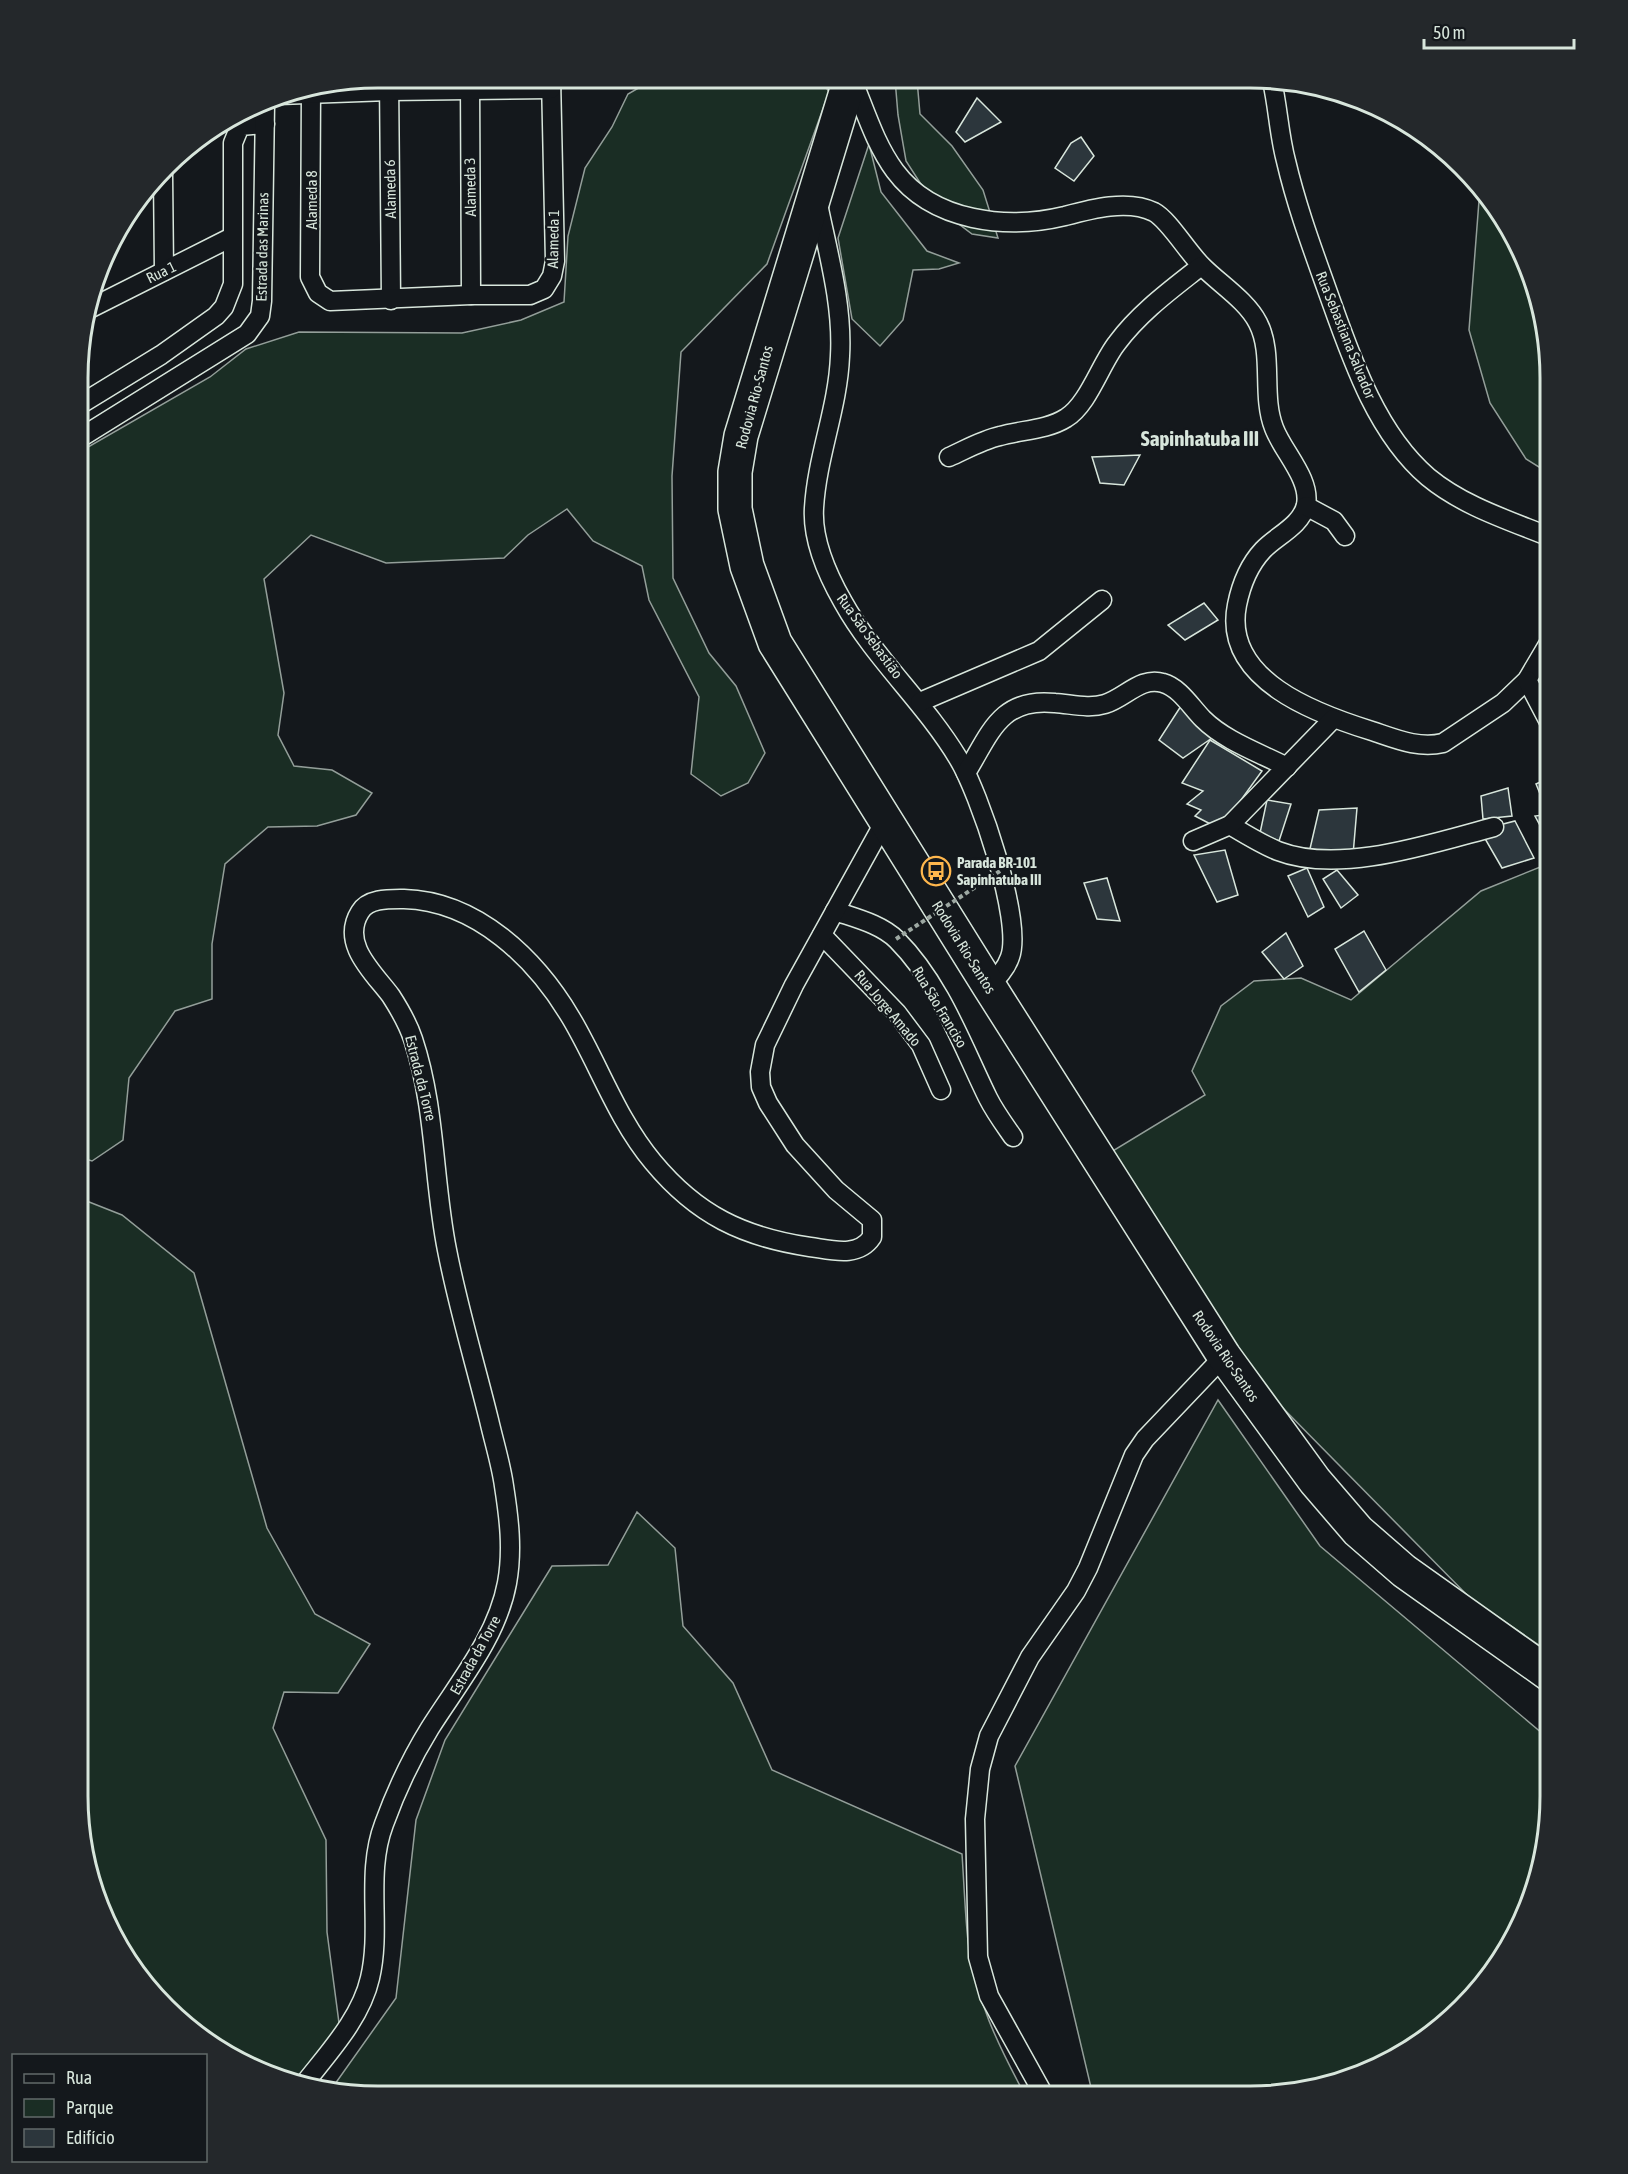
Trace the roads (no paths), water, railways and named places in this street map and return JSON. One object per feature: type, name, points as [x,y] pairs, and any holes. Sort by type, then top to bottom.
[{"type":"highway","name":"Rodovia Rio-Santos","points":[[848,88],[815,187],[741,436],[735,472],[735,510],[747,566],[775,643],[988,986],[1224,1356],[1315,1481],[1358,1531],[1404,1571],[1540,1668]]},
{"type":"street","name":"Alameda 6","points":[[389,88],[391,300]]},
{"type":"street","name":"Alameda 3","points":[[470,88],[471,295]]},
{"type":"street","name":"Alameda 1","points":[[330,301],[538,293],[552,276],[555,261],[551,88]]},
{"type":"street","points":[[855,88],[880,147],[895,171],[916,196],[948,211],[987,220],[1024,223],[1091,209],[1123,206],[1144,209],[1164,220],[1202,266],[1258,320],[1265,346],[1267,392],[1274,428],[1306,493],[1306,506],[1296,522],[1265,548],[1242,584],[1236,609],[1238,639],[1251,662],[1274,689],[1333,719],[1408,742],[1432,746],[1443,743],[1503,704],[1527,680],[1540,658]]},
{"type":"street","name":"Rua Sebastiana Salvador","points":[[1273,90],[1285,159],[1300,214],[1344,338],[1377,411],[1412,462],[1444,489],[1474,506],[1540,533]]},
{"type":"street","name":"Alameda 8","points":[[311,96],[310,277],[318,293],[330,301]]},
{"type":"street","name":"Estrada das Marinas","points":[[88,433],[247,334],[260,316],[265,112]]},
{"type":"street","points":[[88,400],[161,355],[220,311],[231,293],[232,284],[233,143],[240,126],[265,123]]},
{"type":"street","points":[[163,185],[164,271]]},
{"type":"street","name":"Rua São Sebastião","points":[[815,187],[838,310],[840,356],[833,412],[814,509],[819,552],[843,603],[920,702],[966,773],[1009,901],[1013,941],[1010,957],[1001,974],[988,986]]},
{"type":"street","name":"Rua 1","points":[[98,305],[232,237]]},
{"type":"street","points":[[949,457],[991,439],[1053,424],[1068,417],[1078,407],[1116,344],[1128,329],[1152,305],[1202,266]]},
{"type":"street","points":[[1306,506],[1334,521],[1345,536]]},
{"type":"street","points":[[920,702],[1039,651],[1102,600]]},
{"type":"street","points":[[1527,680],[1540,705]]},
{"type":"street","points":[[966,773],[986,737],[1010,709],[1028,703],[1101,705],[1154,681],[1166,683],[1174,688],[1206,722],[1219,732],[1287,767]]},
{"type":"street","points":[[1193,841],[1230,825],[1333,719]]},
{"type":"street","name":"Estrada da Torre","points":[[309,2077],[360,2006],[370,1980],[374,1952],[374,1870],[381,1830],[396,1792],[429,1730],[462,1682],[495,1622],[507,1584],[511,1545],[504,1482],[446,1247],[430,1107],[423,1075],[412,1038],[401,1012],[365,965],[358,952],[354,932],[358,915],[364,906],[372,902],[409,899],[445,906],[485,924],[526,959],[570,1016],[622,1115],[640,1143],[652,1161],[692,1201],[723,1223],[762,1237],[842,1252],[861,1250],[872,1237],[872,1220],[836,1190],[795,1145],[761,1087],[765,1045],[886,819]]},
{"type":"street","points":[[1230,825],[1280,851],[1301,856],[1350,858],[1388,854],[1494,826]]},
{"type":"street","name":"Rua São Franciso","points":[[835,911],[867,922],[896,939],[925,976],[942,1005],[989,1101],[1012,1137]]},
{"type":"street","name":"Rua Jorge Amado","points":[[822,935],[897,1013],[921,1045],[941,1090]]},
{"type":"street","points":[[1039,2086],[989,1996],[978,1957],[975,1819],[983,1752],[1030,1657],[1076,1591],[1088,1568],[1134,1455],[1145,1438],[1224,1356]]},
{"type":"place","name":"Parada BR-101 Sapinhatuba III","points":[[936,871]]},
{"type":"district","name":"Sapinhatuba III","points":[[1200,438]]}]
